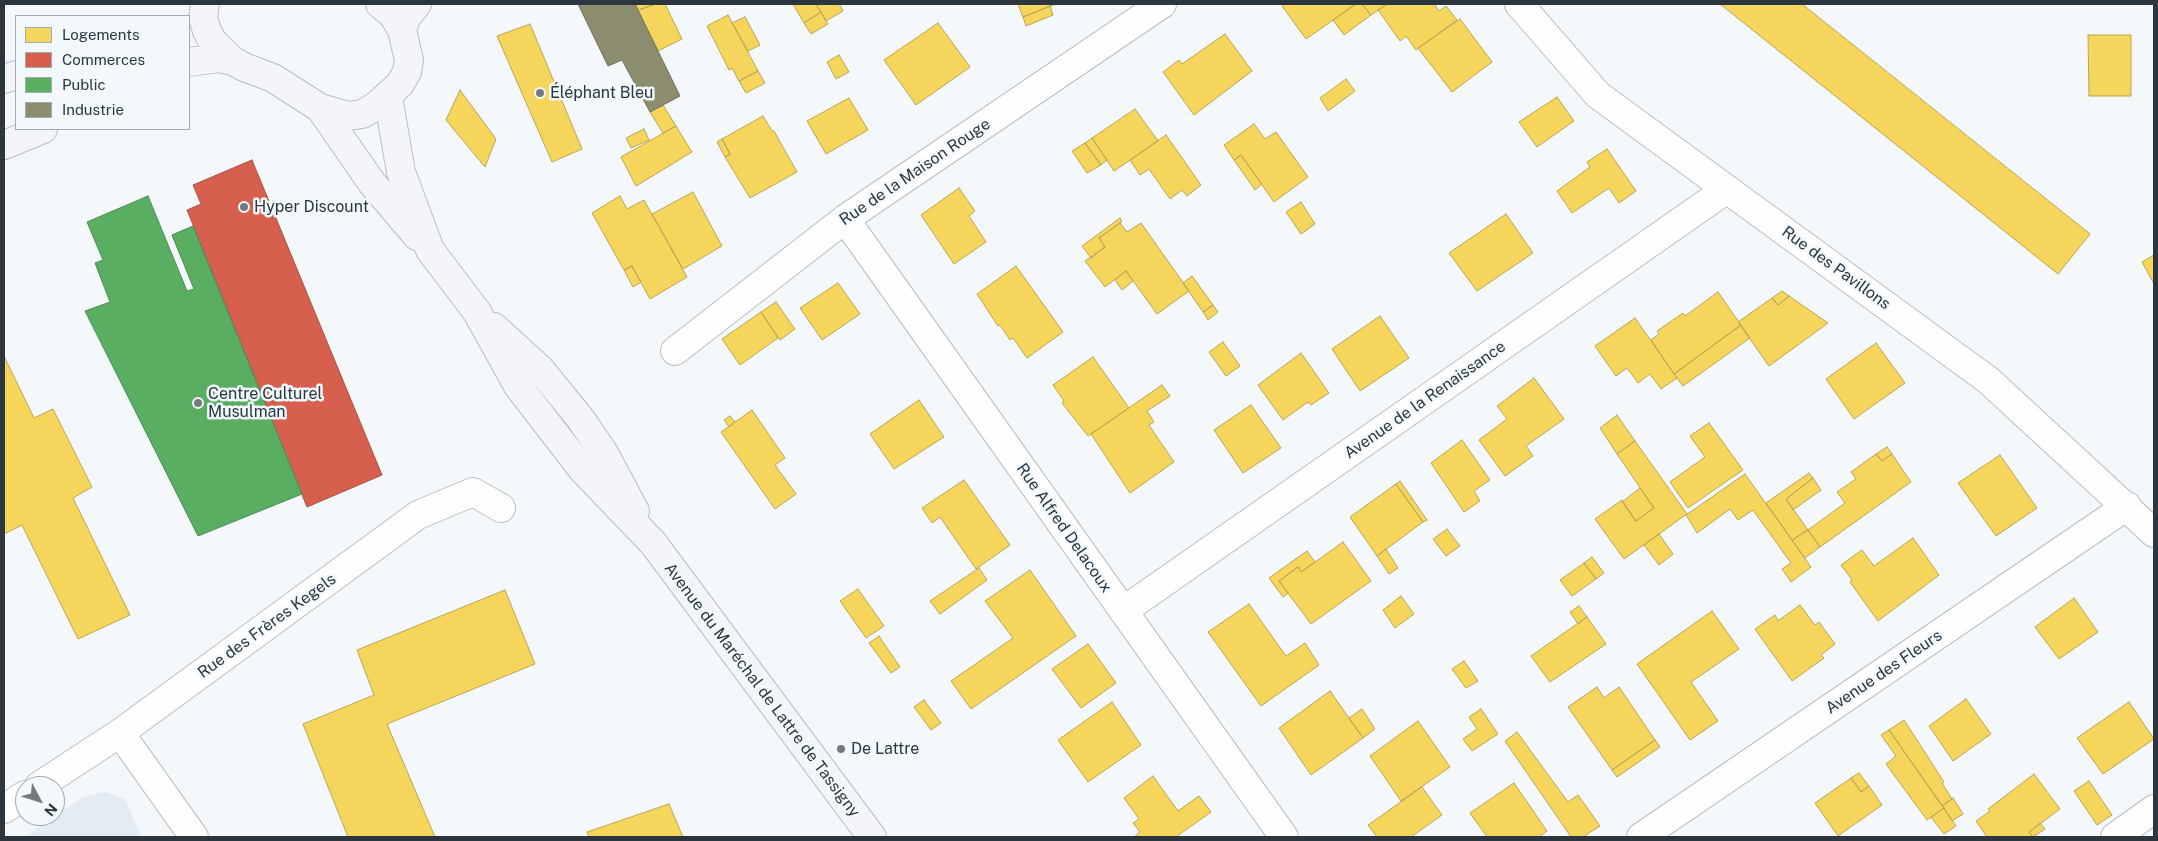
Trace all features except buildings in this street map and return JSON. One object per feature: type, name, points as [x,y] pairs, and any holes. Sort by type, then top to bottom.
[{"type":"street","points":[[184,15],[201,4]]},
{"type":"street","points":[[205,4],[203,18],[207,31],[213,42],[233,61],[273,78],[320,108],[348,116],[362,114],[388,97],[400,84],[407,72],[409,60],[402,30],[393,15],[380,4]]},
{"type":"street","points":[[402,30],[406,18],[417,4]]},
{"type":"street","name":"Rue de la Maison Rouge","points":[[675,351],[845,219],[1162,4]]},
{"type":"street","name":"Rue des Pavillons","points":[[1519,4],[1598,95],[1988,380],[2154,533]]},
{"type":"street","points":[[190,62],[219,58],[233,61]]},
{"type":"street","name":"Avenue du Maréchal de Lattre de Tassigny","points":[[388,97],[401,172],[430,250],[477,312],[540,369],[580,418],[604,452],[653,543],[872,837]]},
{"type":"street","points":[[320,108],[372,183],[430,250]]},
{"type":"street","points":[[4,146],[41,130]]},
{"type":"street","name":"Avenue de la Renaissance","points":[[1123,611],[1727,189]]},
{"type":"street","name":"Rue Alfred Delacoux","points":[[845,219],[1284,837]]},
{"type":"street","name":"Rue des Frères Kegels","points":[[54,776],[120,732],[418,515],[473,492],[501,508]]},
{"type":"street","name":"Avenue des Fleurs","points":[[1641,837],[2126,506]]},
{"type":"street","points":[[120,732],[194,837]]},
{"type":"street","points":[[4,809],[15,802]]},
{"type":"street","points":[[2115,837],[2154,810]]},
{"type":"shaded area","points":[[105,792],[125,799],[141,837],[25,837],[41,826],[65,826],[65,809],[83,797]]},
{"type":"place","name":"Éléphant Bleu","points":[[540,93]]},
{"type":"place","name":"Hyper Discount","points":[[244,207]]},
{"type":"place","name":"Centre Culturel Musulman","points":[[198,403]]},
{"type":"place","name":"De Lattre","points":[[841,749]]}]
